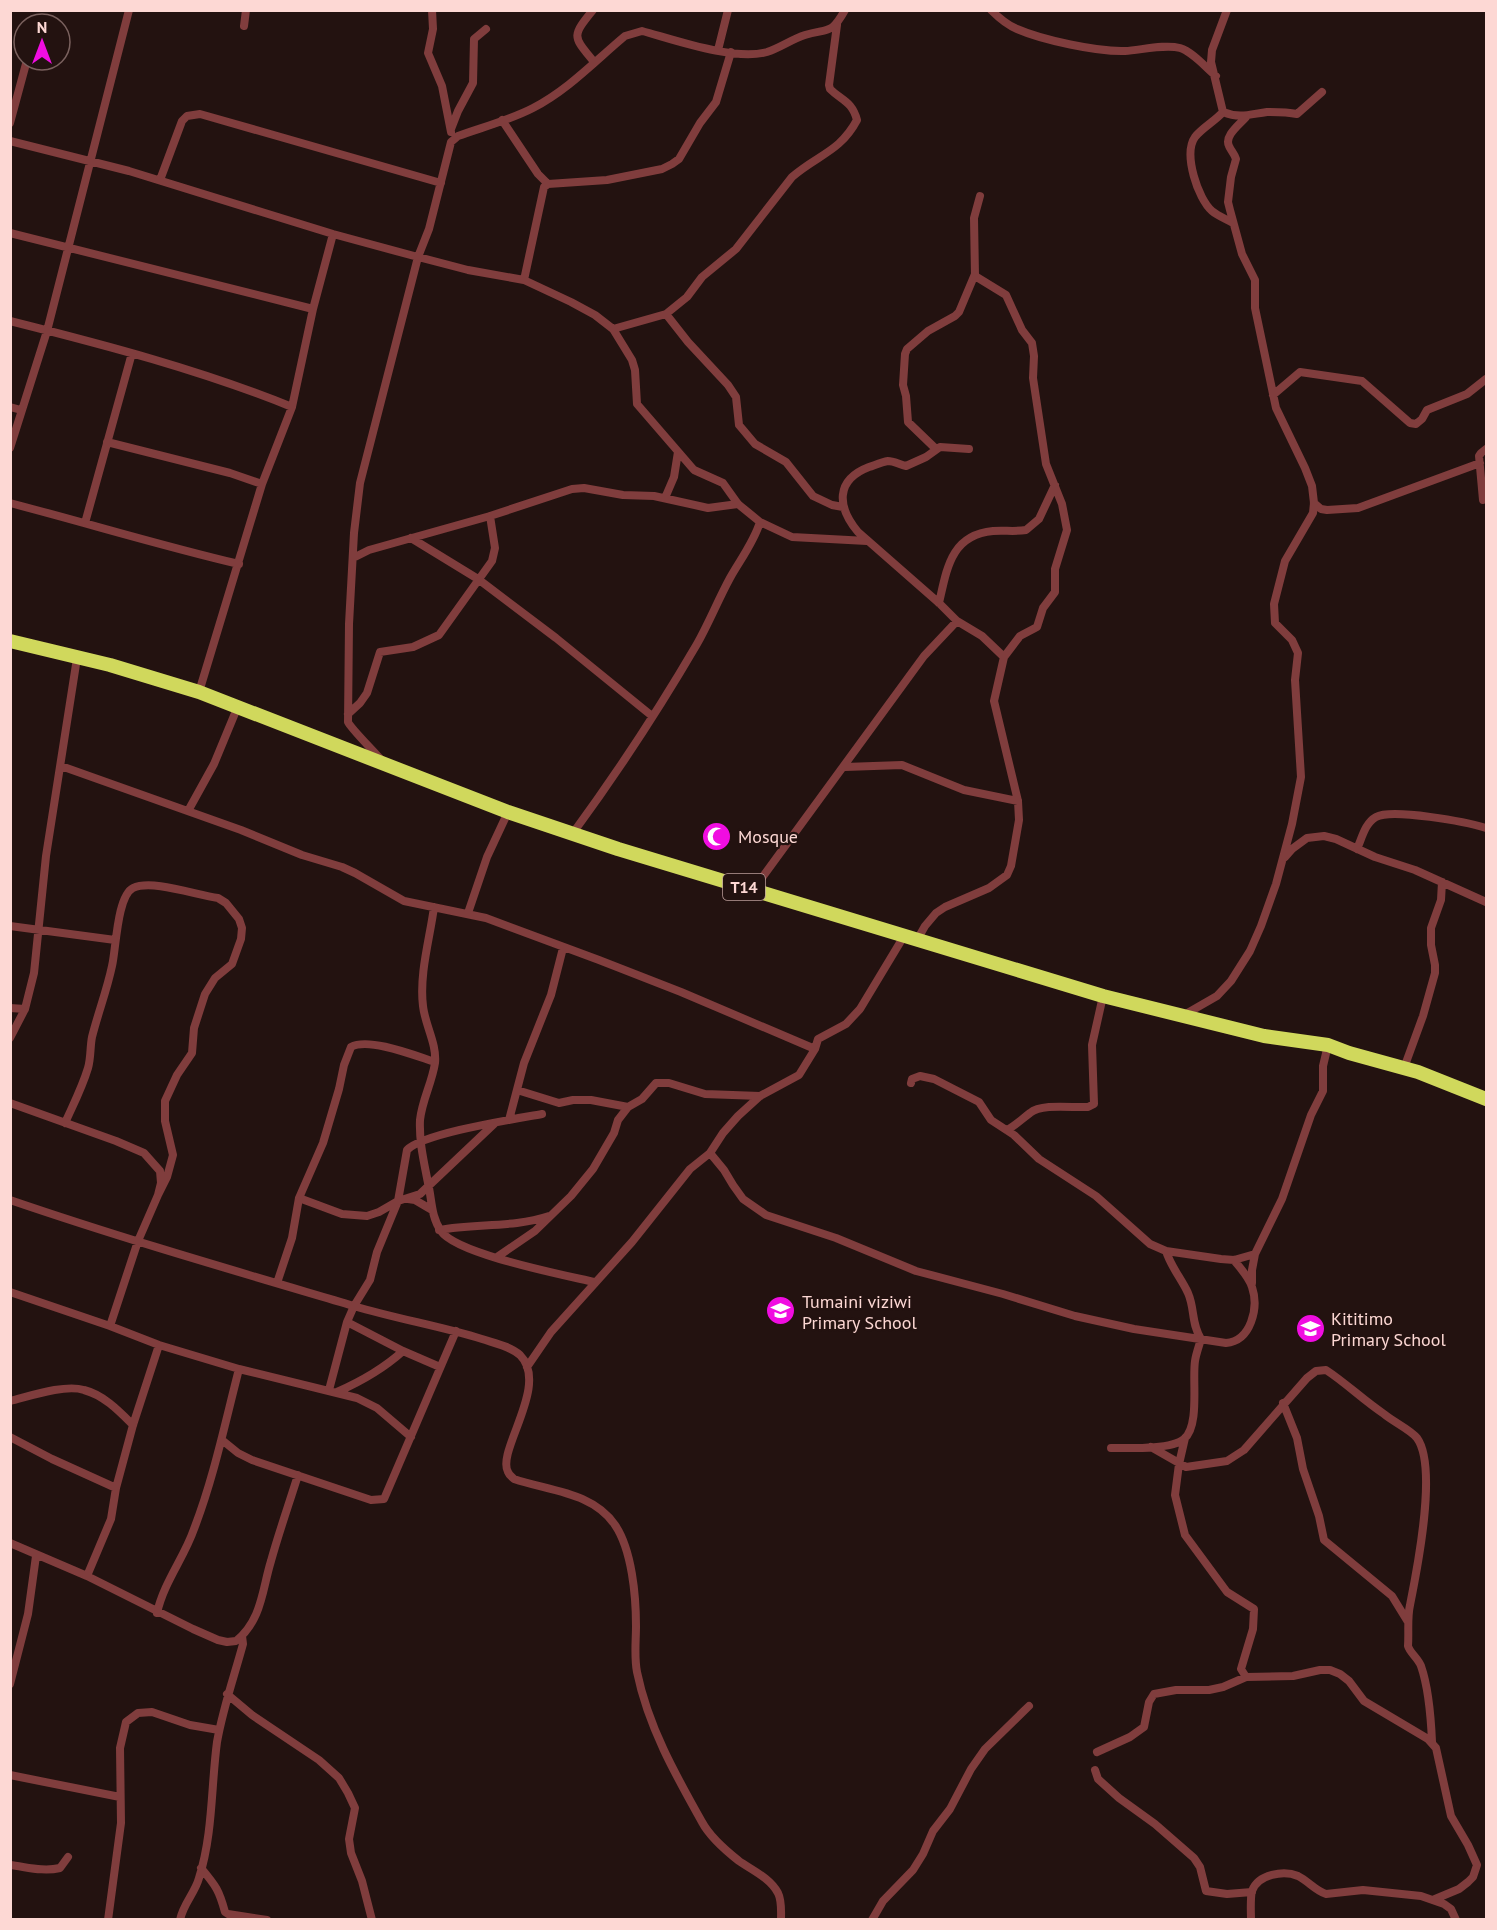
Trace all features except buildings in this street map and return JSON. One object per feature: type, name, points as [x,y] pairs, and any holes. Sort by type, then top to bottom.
[{"type":"highway","name":"T14","points":[[10,642],[110,665],[199,692],[508,812],[753,890],[1103,996],[1264,1036],[1328,1045],[1348,1053],[1404,1068],[1486,1099]]},
{"type":"street","points":[[244,26],[246,10]]},
{"type":"street","points":[[385,764],[368,743],[350,727],[348,714],[349,624],[353,558],[360,483],[418,257],[429,229],[451,142],[442,86],[428,53],[433,28],[432,10]]},
{"type":"street","points":[[592,10],[578,29],[576,38],[594,62]]},
{"type":"street","points":[[718,50],[728,10]]},
{"type":"street","points":[[613,330],[666,314],[687,297],[702,277],[736,249],[792,177],[833,150],[850,133],[857,120],[854,110],[850,104],[830,89],[829,85],[837,25],[845,10]]},
{"type":"street","points":[[991,10],[1005,23],[1019,30],[1086,47],[1117,51],[1177,47],[1185,50],[1216,76]]},
{"type":"street","points":[[1227,10],[1212,50],[1211,62],[1223,112],[1236,117],[1270,112],[1297,114],[1322,92]]},
{"type":"street","points":[[10,448],[46,331],[128,11]]},
{"type":"street","points":[[451,142],[458,136],[532,108],[550,98],[566,88],[625,36],[642,31],[738,54],[766,52],[806,35],[827,31],[837,25]]},
{"type":"street","points":[[451,132],[458,111],[473,83],[474,39],[486,29]]},
{"type":"street","points":[[502,120],[538,174],[548,184],[607,180],[662,169],[679,159],[700,123],[716,102],[731,52]]},
{"type":"street","points":[[10,123],[24,72]]},
{"type":"street","points":[[1223,112],[1195,137],[1191,145],[1190,159],[1200,194],[1211,210],[1233,223]]},
{"type":"street","points":[[160,180],[182,122],[187,116],[200,114],[441,183]]},
{"type":"street","points":[[1184,1016],[1217,996],[1241,966],[1256,940],[1283,860],[1301,777],[1295,680],[1298,653],[1292,640],[1274,621],[1274,604],[1285,561],[1313,513],[1314,502],[1310,480],[1280,418],[1273,395],[1255,308],[1255,280],[1242,254],[1228,202],[1236,159],[1227,141],[1230,133],[1246,117]]},
{"type":"street","points":[[10,141],[160,180],[333,234],[418,257],[468,270],[524,280],[579,306],[613,330],[632,360],[638,404],[694,470],[723,483],[738,504],[760,522],[792,537],[867,541]]},
{"type":"street","points":[[524,280],[542,193],[548,184]]},
{"type":"street","points":[[936,450],[908,422],[903,385],[904,358],[907,350],[928,331],[958,312],[975,274],[974,218],[980,196]]},
{"type":"street","points":[[10,233],[313,309]]},
{"type":"street","points":[[199,692],[262,484],[292,407],[313,309],[333,234]]},
{"type":"street","points":[[527,1367],[551,1332],[632,1242],[690,1169],[710,1153],[723,1133],[760,1096],[799,1075],[815,1049],[818,1039],[846,1024],[860,1009],[911,938],[936,913],[989,888],[1006,875],[1014,855],[1019,820],[1018,801],[994,701],[1004,657],[1020,636],[1037,627],[1043,608],[1055,592],[1055,568],[1067,530],[1062,504],[1046,464],[1033,378],[1032,343],[1022,330],[1006,295],[982,282],[975,274]]},
{"type":"street","points":[[666,314],[688,342],[728,385],[736,397],[739,425],[755,444],[786,462],[813,496],[831,505],[843,507]]},
{"type":"street","points":[[10,321],[132,353],[232,384],[292,407]]},
{"type":"street","points":[[85,523],[132,353]]},
{"type":"street","points":[[1273,395],[1300,372],[1359,380],[1410,423],[1416,424],[1427,410],[1467,394],[1486,379]]},
{"type":"street","points":[[10,407],[21,410]]},
{"type":"street","points":[[107,442],[230,473],[262,484]]},
{"type":"street","points":[[969,449],[947,447],[936,450],[906,466],[889,461],[861,471],[845,486],[842,497],[843,507],[851,523],[867,541],[957,621],[982,636],[1004,657]]},
{"type":"street","points":[[1483,500],[1480,463],[1481,453],[1486,449]]},
{"type":"street","points":[[665,498],[674,477],[678,452]]},
{"type":"street","points":[[1314,502],[1321,509],[1327,510],[1358,508],[1480,463]]},
{"type":"street","points":[[939,603],[944,581],[959,545],[978,534],[1026,530],[1039,519],[1055,485]]},
{"type":"street","points":[[353,558],[369,550],[490,516],[572,489],[584,488],[623,495],[665,498],[708,508],[738,504]]},
{"type":"street","points":[[10,503],[177,550],[238,564]]},
{"type":"street","points":[[348,714],[367,693],[380,652],[413,647],[439,635],[492,561],[495,548],[490,516]]},
{"type":"street","points":[[573,833],[598,799],[698,643],[760,522]]},
{"type":"street","points":[[411,538],[478,579],[556,638],[652,716]]},
{"type":"street","points":[[753,890],[924,656],[957,621]]},
{"type":"street","points":[[10,1038],[25,1009],[34,973],[49,837],[77,658]]},
{"type":"street","points":[[188,811],[214,764],[238,706]]},
{"type":"street","points":[[845,767],[902,765],[964,790],[1018,801]]},
{"type":"street","points":[[61,766],[355,873],[404,901],[468,913],[506,925],[681,992],[815,1049]]},
{"type":"street","points":[[468,913],[487,857],[508,812]]},
{"type":"street","points":[[1357,849],[1366,827],[1377,816],[1383,814],[1447,819],[1486,828]]},
{"type":"street","points":[[1283,860],[1298,844],[1316,836],[1336,839],[1486,902]]},
{"type":"street","points":[[1404,1068],[1423,1016],[1436,965],[1431,945],[1431,928],[1441,900],[1442,882]]},
{"type":"street","points":[[65,1123],[89,1066],[92,1037],[112,968],[115,940],[129,891],[141,886],[156,886],[218,898],[226,903],[242,928],[239,949],[232,964],[215,978],[205,994],[194,1028],[192,1053],[165,1101],[165,1121],[173,1155],[168,1177],[138,1241],[110,1326]]},
{"type":"street","points":[[434,907],[422,993],[435,1062],[423,1103],[420,1140],[432,1209],[440,1230],[450,1240],[464,1247],[594,1282]]},
{"type":"street","points":[[10,926],[115,940]]},
{"type":"street","points":[[509,1120],[524,1063],[551,995],[563,948]]},
{"type":"street","points":[[1007,1130],[1030,1113],[1043,1108],[1088,1107],[1094,1104],[1092,1045],[1103,996]]},
{"type":"street","points":[[10,1008],[25,1009]]},
{"type":"street","points":[[277,1283],[292,1238],[299,1198],[323,1143],[351,1047],[362,1043],[435,1062]]},
{"type":"street","points":[[710,1153],[738,1193],[751,1206],[766,1215],[836,1238],[916,1271],[1075,1316],[1134,1329],[1226,1343],[1234,1342],[1240,1338],[1251,1322],[1254,1299],[1252,1270],[1255,1254],[1279,1207],[1311,1115],[1323,1091],[1323,1066],[1328,1045]]},
{"type":"street","points":[[911,1083],[916,1077],[927,1078],[979,1102],[991,1120],[1007,1130],[1039,1159],[1096,1196],[1142,1238],[1166,1251],[1234,1260],[1255,1254]]},
{"type":"street","points":[[497,1257],[528,1237],[571,1196],[593,1169],[614,1133],[618,1120],[628,1107],[642,1099],[656,1083],[669,1083],[705,1094],[760,1096]]},
{"type":"street","points":[[517,1090],[559,1103],[591,1100],[628,1107]]},
{"type":"street","points":[[10,1103],[144,1153],[160,1172],[161,1183],[158,1195]]},
{"type":"street","points":[[333,1391],[348,1322],[369,1280],[377,1252],[398,1201],[407,1150],[420,1140],[542,1114]]},
{"type":"street","points":[[299,1198],[335,1212],[355,1216],[367,1216],[379,1212],[398,1201],[420,1194],[495,1123]]},
{"type":"street","points":[[408,1198],[432,1209]]},
{"type":"street","points":[[10,1200],[354,1306],[456,1331],[510,1348],[521,1356],[527,1367],[528,1396],[508,1456],[507,1472],[514,1479],[585,1499],[597,1505],[616,1525],[625,1545],[634,1590],[636,1669],[657,1738],[704,1826],[727,1851],[777,1890],[781,1920]]},
{"type":"street","points":[[440,1230],[529,1222],[550,1216]]},
{"type":"street","points":[[1166,1251],[1171,1267],[1189,1296],[1194,1328],[1201,1339],[1195,1361],[1192,1424],[1185,1438],[1175,1495],[1185,1534],[1227,1592],[1254,1609],[1253,1629],[1240,1669],[1246,1677]]},
{"type":"street","points":[[1234,1260],[1252,1287]]},
{"type":"street","points":[[10,1292],[110,1326],[159,1346],[239,1369],[357,1398],[377,1408],[411,1437]]},
{"type":"street","points":[[348,1322],[403,1351],[440,1367]]},
{"type":"street","points":[[222,1440],[238,1453],[252,1460],[371,1500],[384,1499],[456,1331]]},
{"type":"street","points":[[87,1576],[107,1531],[133,1425],[159,1346]]},
{"type":"street","points":[[333,1391],[372,1375],[403,1351]]},
{"type":"street","points":[[158,1613],[165,1588],[189,1544],[222,1440],[239,1369]]},
{"type":"street","points":[[1151,1447],[1186,1467],[1227,1461],[1236,1456],[1257,1436],[1283,1403],[1316,1371],[1326,1370],[1417,1437],[1424,1454],[1425,1507],[1419,1562],[1409,1606],[1409,1650],[1422,1667],[1432,1742]]},
{"type":"street","points":[[10,1401],[60,1390],[84,1389],[112,1405],[133,1425]]},
{"type":"street","points":[[10,1393],[30,1395]]},
{"type":"street","points":[[1283,1403],[1297,1438],[1303,1469],[1319,1516],[1324,1540],[1392,1596],[1408,1622]]},
{"type":"street","points":[[10,1437],[116,1488]]},
{"type":"street","points":[[1111,1448],[1151,1447],[1178,1443],[1185,1438]]},
{"type":"street","points":[[10,1543],[87,1576],[158,1613],[218,1640],[236,1641],[255,1619],[298,1475]]},
{"type":"street","points":[[10,1684],[28,1614],[36,1556]]},
{"type":"street","points":[[180,1920],[184,1905],[199,1880],[212,1810],[219,1730],[227,1694],[243,1644],[242,1636]]},
{"type":"street","points":[[1098,1752],[1130,1737],[1144,1727],[1149,1702],[1154,1694],[1176,1690],[1209,1690],[1223,1687],[1246,1677],[1273,1678],[1330,1670],[1340,1674],[1349,1681],[1364,1701],[1432,1742],[1436,1748],[1451,1816],[1477,1864],[1473,1877],[1468,1882],[1435,1899]]},
{"type":"street","points":[[227,1694],[252,1716],[319,1760],[339,1778],[355,1808],[350,1839],[351,1853],[362,1881],[372,1920]]},
{"type":"street","points":[[872,1920],[883,1901],[913,1870],[933,1831],[950,1809],[971,1769],[985,1749],[1029,1706]]},
{"type":"street","points":[[108,1920],[120,1833],[119,1765],[121,1740],[126,1722],[138,1713],[152,1712],[190,1725],[219,1730]]},
{"type":"street","points":[[1095,1770],[1098,1779],[1119,1798],[1162,1829],[1194,1858],[1200,1867],[1206,1891],[1227,1894],[1252,1892]]},
{"type":"street","points":[[10,1775],[120,1797]]},
{"type":"street","points":[[10,1864],[35,1869],[54,1869],[60,1868],[68,1857]]},
{"type":"street","points":[[201,1868],[223,1899],[225,1912],[267,1920]]},
{"type":"street","points":[[1251,1920],[1252,1892],[1261,1880],[1272,1875],[1290,1873],[1299,1876],[1326,1894],[1363,1890],[1435,1899],[1451,1909],[1456,1920]]},
{"type":"place","name":"Mosque","points":[[717,836]]},
{"type":"place","name":"Tumaini viziwi Primary School","points":[[781,1311]]},
{"type":"place","name":"Kititimo Primary School","points":[[1310,1328]]}]
